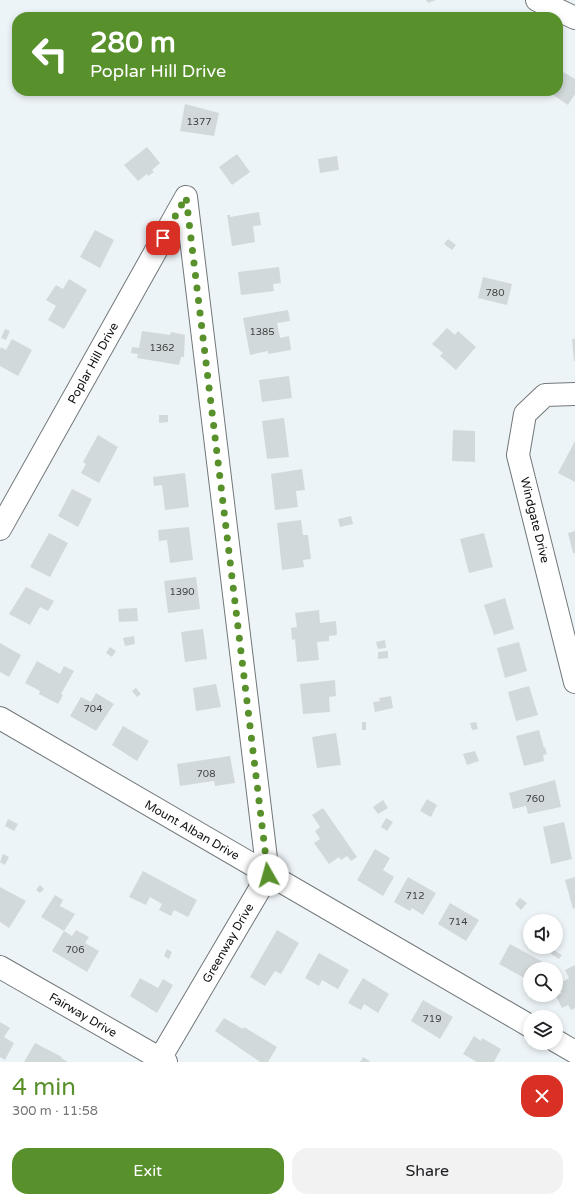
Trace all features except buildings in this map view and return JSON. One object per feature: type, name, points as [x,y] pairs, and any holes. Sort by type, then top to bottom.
[{"type":"street","points":[[537,0],[562,12]]},
{"type":"street","points":[[563,12],[575,18]]},
{"type":"street","name":"Poplar Hill Drive","points":[[0,529],[186,197],[268,875]]},
{"type":"street","name":"Windgate Drive","points":[[575,394],[545,395],[525,414],[518,455],[575,682]]},
{"type":"street","name":"Mount Alban Drive","points":[[0,718],[523,1022]]},
{"type":"street","name":"Greenway Drive","points":[[161,1061],[268,875]]},
{"type":"street","name":"Fairway Drive","points":[[0,967],[161,1061]]},
{"type":"street","points":[[563,1045],[575,1052]]},
{"type":"route","points":[[163,238],[186,197],[268,875]]}]
